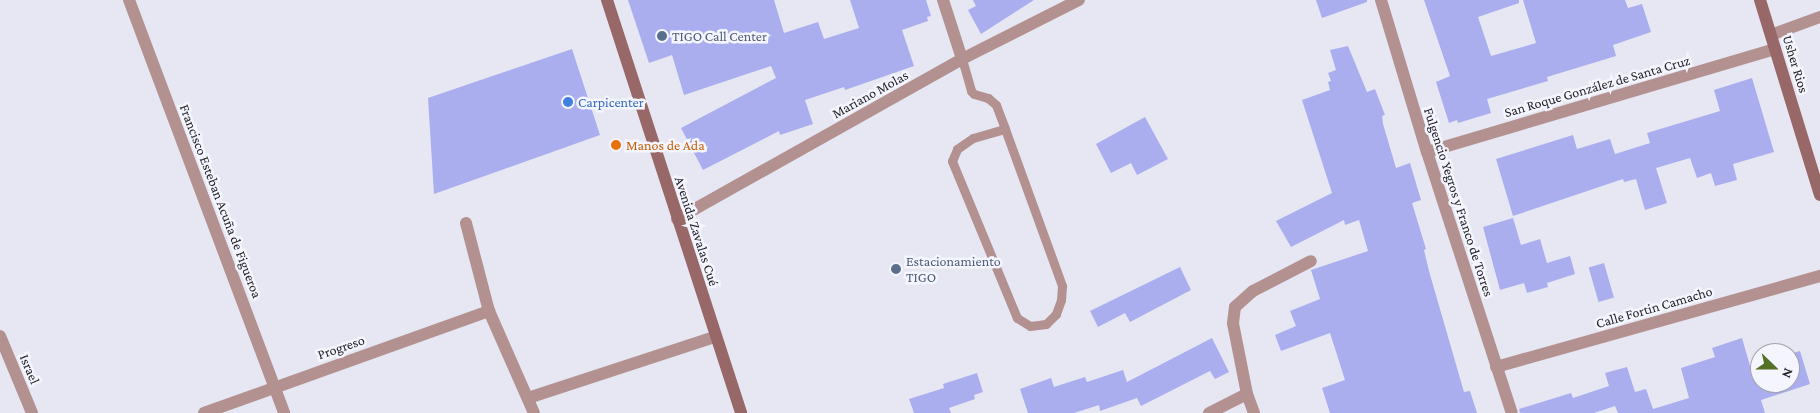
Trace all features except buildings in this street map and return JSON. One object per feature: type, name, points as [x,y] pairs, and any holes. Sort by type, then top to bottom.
[{"type":"main road","name":"Avenida Zavalas Cué","points":[[607,0],[741,413]]},
{"type":"main road","name":"Usher Rios","points":[[1760,0],[1820,195]]},
{"type":"street","name":"Francisco Esteban Acuña de Figueroa","points":[[129,0],[284,413]]},
{"type":"street","points":[[943,0],[962,59]]},
{"type":"street","name":"Mariano Molas","points":[[677,219],[962,59],[1079,0]]},
{"type":"street","name":"Fulgencio Yegros y Franco de Torres","points":[[1381,0],[1427,152],[1512,413]]},
{"type":"street","points":[[1771,35],[1820,17]]},
{"type":"street","name":"San Roque González de Santa Cruz","points":[[1427,152],[1775,49]]},
{"type":"street","points":[[466,223],[490,311],[534,413]]},
{"type":"street","points":[[1254,413],[1247,394],[1233,323],[1235,307],[1252,291],[1312,261]]},
{"type":"street","name":"Calle Fortin Camacho","points":[[1496,367],[1820,276]]},
{"type":"street","name":"Progreso","points":[[204,413],[490,311]]},
{"type":"street","name":"Israel","points":[[0,336],[32,413]]},
{"type":"street","points":[[528,398],[715,337]]},
{"type":"street","points":[[1209,413],[1247,394]]},
{"type":"lane","points":[[962,59],[971,91],[974,94],[988,98],[996,105],[1005,129],[1062,286],[1061,300],[1056,314],[1046,324],[1030,326],[1016,318],[952,161],[957,149],[973,138],[1005,129]]},
{"type":"place","name":"TIGO Call Center","points":[[662,36]]},
{"type":"place","name":"Carpicenter","points":[[568,102]]},
{"type":"place","name":"Manos de Ada","points":[[616,145]]},
{"type":"place","name":"Estacionamiento TIGO","points":[[896,269]]}]
